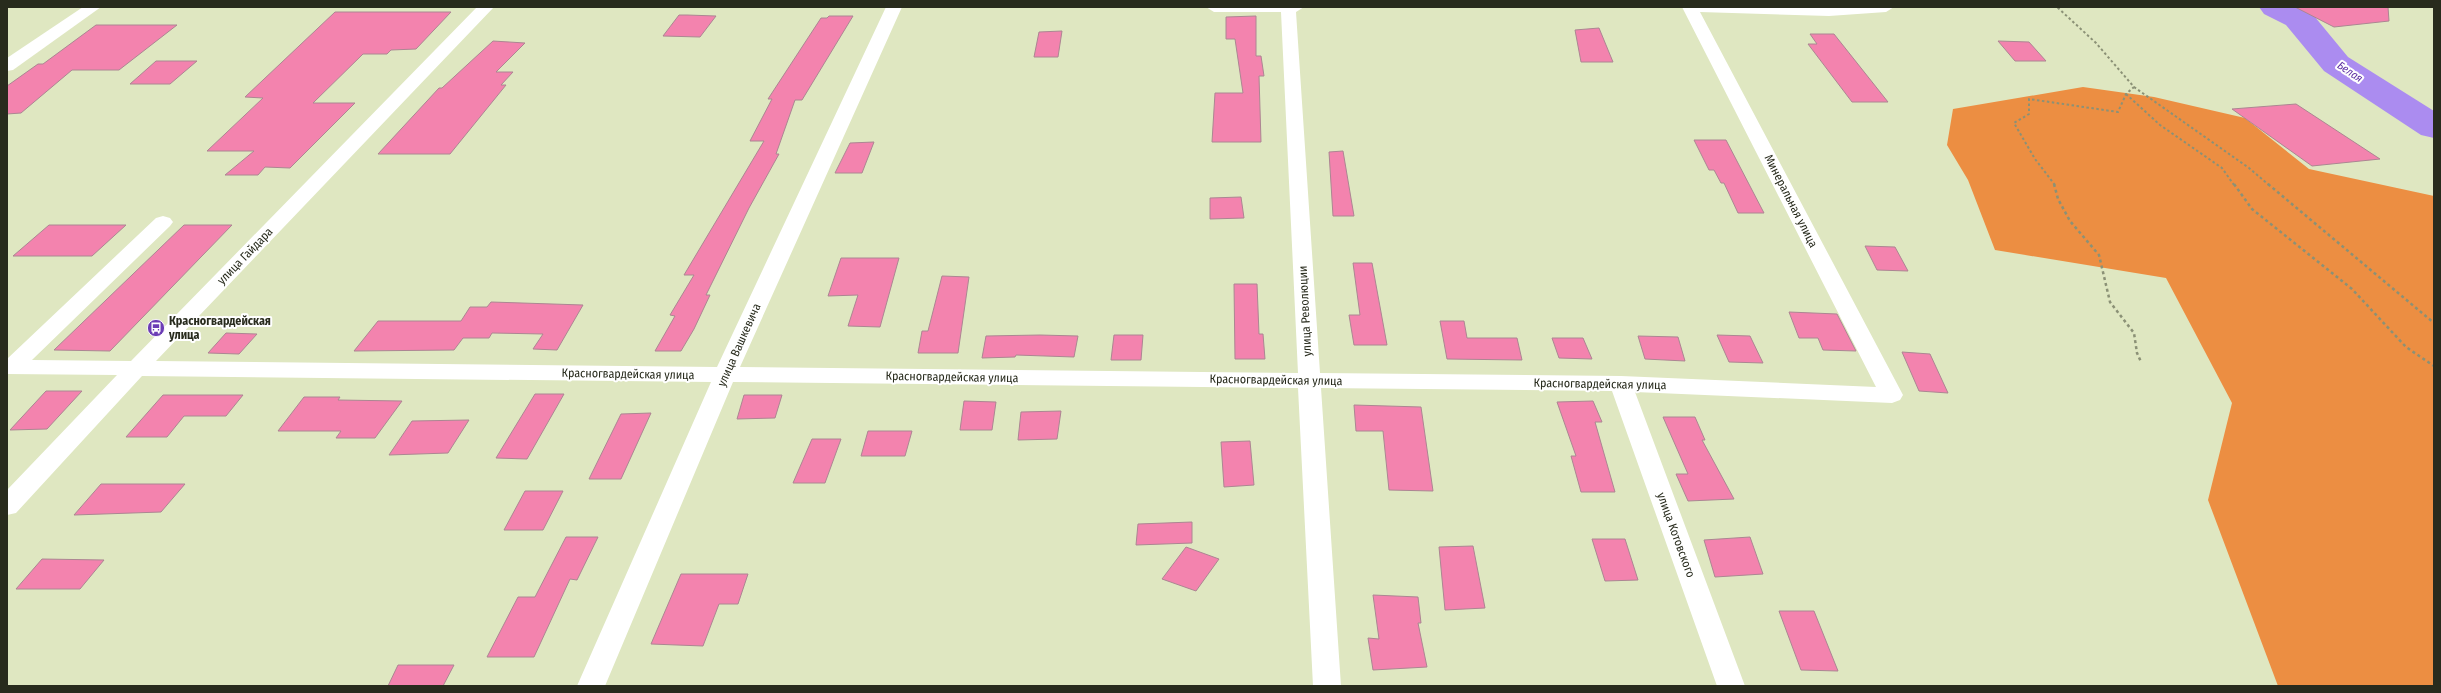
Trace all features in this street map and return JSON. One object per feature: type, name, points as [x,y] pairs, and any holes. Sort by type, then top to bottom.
[{"type":"street","points":[[7,66],[93,7]]},
{"type":"street","name":"улица Гайдара","points":[[7,506],[136,369],[486,7]]},
{"type":"street","name":"улица Вашкевича","points":[[591,686],[725,375],[894,7]]},
{"type":"street","points":[[1214,7],[1290,7]]},
{"type":"street","name":"улица Революции","points":[[1290,7],[1327,686]]},
{"type":"street","points":[[1691,7],[1829,11],[1886,7]]},
{"type":"street","name":"Минеральная улица","points":[[1691,7],[1892,395]]},
{"type":"street","name":"Красногвардейская улица","points":[[9,367],[163,222]]},
{"type":"street","name":"Красногвардейская улица","points":[[9,367],[1620,384],[1892,395]]},
{"type":"street","name":"улица Котовского","points":[[1620,384],[1731,686]]},
{"type":"path","points":[[2057,7],[2096,43],[2134,87],[2250,168],[2434,323]]},
{"type":"path","points":[[2134,87],[2126,94],[2118,112],[2030,98],[2029,114],[2014,122],[2035,159],[2056,186],[2058,199],[2070,222],[2099,255],[2110,302],[2134,333],[2137,353],[2141,362]]},
{"type":"path","points":[[2126,94],[2160,124],[2222,168],[2252,209],[2352,289],[2406,347],[2434,366]]},
{"type":"shaded area","points":[[2083,87],[2154,97],[2245,118],[2309,169],[2434,196],[2434,686],[2278,686],[2208,500],[2232,403],[2166,278],[1995,250],[1968,180],[1947,145],[1953,109]]},
{"type":"building","points":[[2295,7],[2388,7],[2389,21],[2334,27]]},
{"type":"building","points":[[335,12],[451,12],[416,49],[391,50],[387,54],[363,54],[313,103],[355,103],[290,168],[265,167],[258,175],[225,175],[254,151],[207,151],[263,98],[245,97]]},
{"type":"building","points":[[679,15],[716,16],[700,37],[663,36]]},
{"type":"building","points":[[829,16],[853,16],[802,100],[795,100],[776,154],[779,154],[749,208],[706,295],[710,295],[694,329],[681,351],[655,351],[675,316],[670,315],[694,275],[684,275],[764,141],[750,141],[772,99],[768,99],[821,18],[827,18]]},
{"type":"building","points":[[1256,16],[1256,56],[1261,56],[1264,76],[1259,76],[1261,142],[1212,142],[1215,93],[1243,93],[1235,39],[1226,39],[1226,17]]},
{"type":"building","points":[[96,25],[177,25],[119,70],[72,70],[21,113],[7,114],[7,86],[38,64],[43,64]]},
{"type":"building","points":[[1599,28],[1613,62],[1581,62],[1575,30]]},
{"type":"building","points":[[1062,31],[1058,57],[1034,57],[1039,32]]},
{"type":"building","points":[[1810,34],[1834,34],[1888,102],[1852,102],[1808,44],[1817,44]]},
{"type":"building","points":[[493,41],[525,43],[496,72],[513,72],[501,85],[506,85],[450,154],[378,154],[439,88],[442,88]]},
{"type":"building","points":[[1998,41],[2029,42],[2046,61],[2015,61]]},
{"type":"building","points":[[156,61],[197,61],[170,84],[130,84]]},
{"type":"building","points":[[2296,104],[2380,159],[2312,166],[2232,109]]},
{"type":"building","points":[[1694,140],[1726,140],[1764,213],[1738,213],[1724,183],[1721,183],[1714,170],[1709,170]]},
{"type":"building","points":[[874,142],[862,173],[835,173],[850,143]]},
{"type":"building","points":[[1343,151],[1354,216],[1333,216],[1329,152]]},
{"type":"building","points":[[1241,197],[1244,218],[1210,219],[1210,198]]},
{"type":"building","points":[[49,225],[126,225],[92,256],[13,256]]},
{"type":"building","points":[[184,225],[232,225],[110,351],[54,350]]},
{"type":"building","points":[[1865,246],[1895,247],[1908,271],[1877,270]]},
{"type":"building","points":[[841,258],[899,258],[880,327],[848,326],[858,295],[828,296]]},
{"type":"building","points":[[1353,263],[1372,263],[1387,345],[1354,345],[1349,315],[1360,315]]},
{"type":"building","points":[[942,276],[969,277],[958,353],[918,353],[922,331],[928,331]]},
{"type":"building","points":[[1234,284],[1257,284],[1259,334],[1263,334],[1265,359],[1235,359]]},
{"type":"building","points":[[491,302],[583,305],[557,350],[533,349],[543,334],[492,333],[489,338],[463,338],[454,350],[354,351],[378,321],[461,321],[470,307],[487,307]]},
{"type":"building","points":[[1789,312],[1837,314],[1856,351],[1823,350],[1818,338],[1799,338]]},
{"type":"building","points":[[1440,321],[1464,321],[1467,338],[1517,338],[1522,360],[1447,359]]},
{"type":"building","points":[[226,333],[257,334],[239,354],[208,353]]},
{"type":"building","points":[[1114,335],[1143,335],[1141,360],[1111,360]]},
{"type":"building","points":[[1717,335],[1750,336],[1763,363],[1729,362]]},
{"type":"building","points":[[986,336],[1078,336],[1074,357],[1016,355],[1015,357],[982,358]]},
{"type":"building","points":[[1638,336],[1678,337],[1685,361],[1645,359]]},
{"type":"building","points":[[1552,338],[1583,338],[1592,359],[1559,358]]},
{"type":"building","points":[[1902,352],[1930,354],[1948,393],[1919,391]]},
{"type":"building","points":[[46,391],[82,391],[47,429],[10,430]]},
{"type":"building","points":[[535,394],[564,394],[527,459],[496,458]]},
{"type":"building","points":[[163,395],[243,395],[226,416],[184,416],[167,437],[126,437]]},
{"type":"building","points":[[744,395],[782,395],[775,418],[737,419]]},
{"type":"building","points":[[304,397],[340,397],[338,400],[402,401],[375,438],[336,438],[341,431],[278,431]]},
{"type":"building","points":[[964,401],[996,402],[992,430],[960,430]]},
{"type":"building","points":[[1593,401],[1602,422],[1595,422],[1615,492],[1581,492],[1571,456],[1576,456],[1557,402]]},
{"type":"building","points":[[1354,405],[1421,407],[1433,491],[1389,490],[1383,431],[1356,431]]},
{"type":"building","points":[[1061,411],[1057,439],[1018,440],[1021,412]]},
{"type":"building","points":[[651,413],[621,479],[589,479],[621,414]]},
{"type":"building","points":[[1663,417],[1695,417],[1705,440],[1702,440],[1734,499],[1688,501],[1676,474],[1688,474]]},
{"type":"building","points":[[469,420],[448,453],[389,455],[412,421]]},
{"type":"building","points":[[868,431],[912,431],[905,456],[861,456]]},
{"type":"building","points":[[812,439],[841,439],[825,483],[793,483]]},
{"type":"building","points":[[1250,441],[1254,485],[1224,487],[1221,442]]},
{"type":"building","points":[[101,484],[185,484],[161,512],[74,515]]},
{"type":"building","points":[[525,491],[563,491],[543,530],[504,530]]},
{"type":"building","points":[[1192,522],[1192,543],[1136,545],[1138,524]]},
{"type":"building","points":[[566,537],[598,537],[577,580],[570,579],[534,657],[487,657],[518,597],[535,597]]},
{"type":"building","points":[[1750,537],[1763,574],[1715,577],[1704,540]]},
{"type":"building","points":[[1592,539],[1625,539],[1638,580],[1605,581]]},
{"type":"building","points":[[1473,546],[1485,608],[1445,610],[1439,547]]},
{"type":"building","points":[[1186,547],[1219,559],[1196,591],[1162,579]]},
{"type":"building","points":[[42,559],[104,560],[80,589],[16,589]]},
{"type":"building","points":[[681,574],[748,574],[738,604],[719,604],[703,646],[651,644]]},
{"type":"building","points":[[1373,595],[1418,597],[1421,623],[1418,623],[1427,667],[1373,670],[1368,638],[1379,639]]},
{"type":"building","points":[[1779,611],[1814,611],[1838,671],[1801,670]]},
{"type":"building","points":[[398,665],[454,665],[443,686],[388,686]]},
{"type":"waterway","name":"Белая","points":[[2275,7],[2298,18],[2336,64],[2434,127]]},
{"type":"place","name":"Красногвардейская улица","points":[[156,328]]}]
